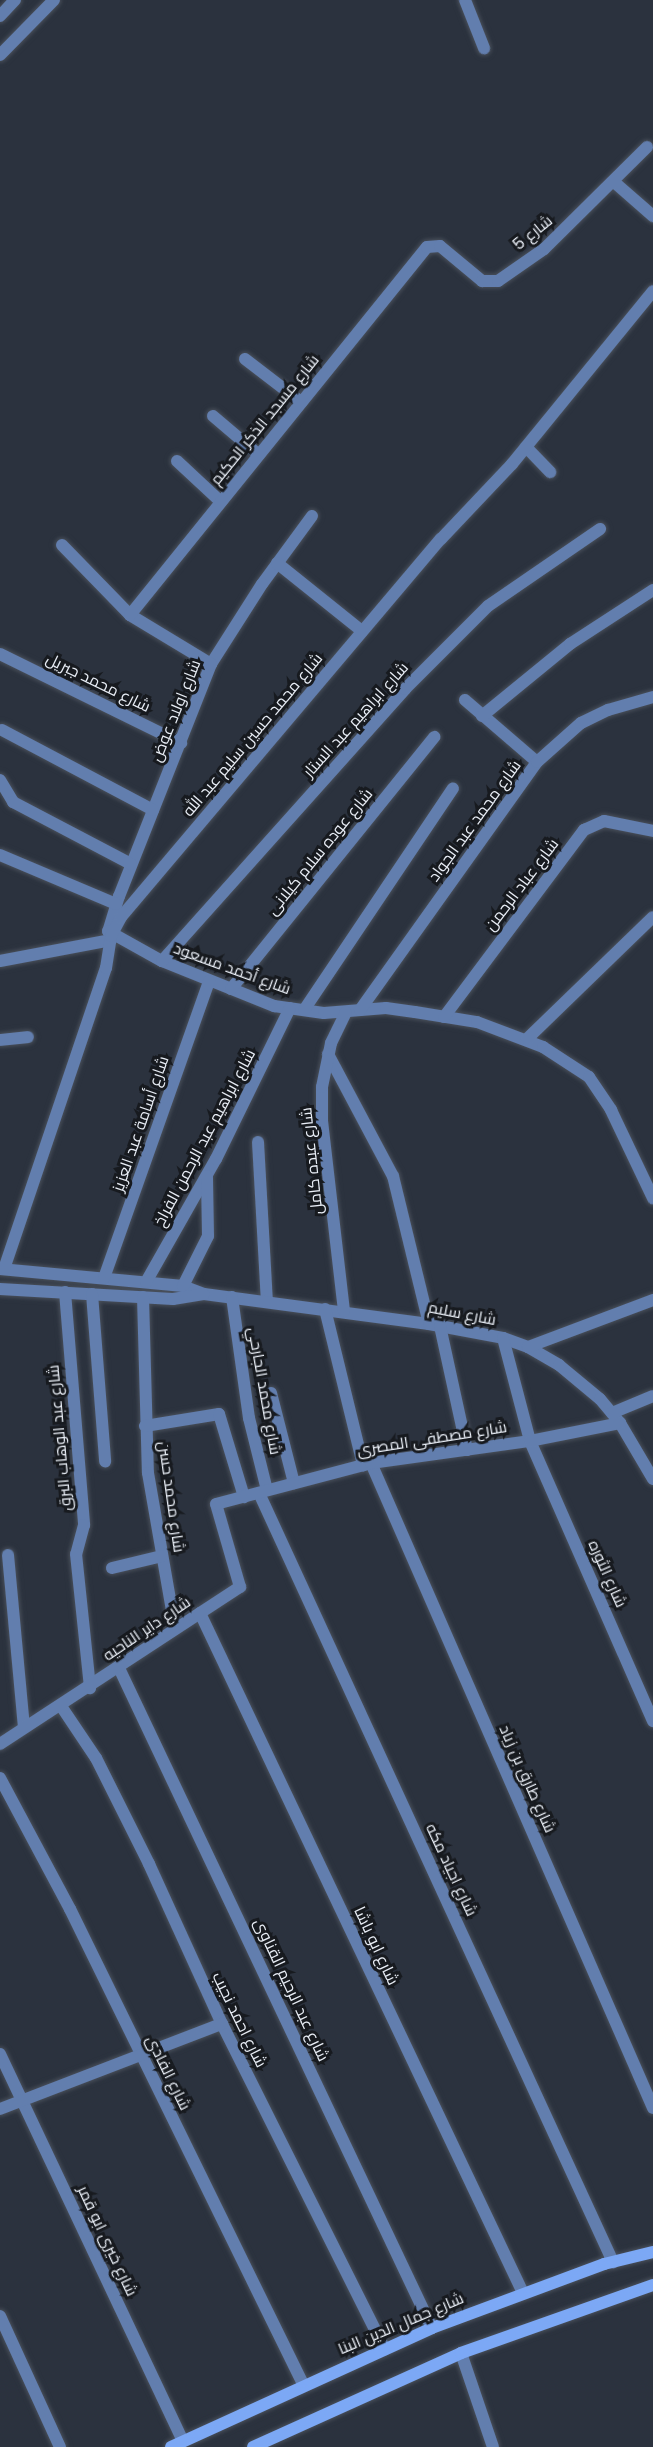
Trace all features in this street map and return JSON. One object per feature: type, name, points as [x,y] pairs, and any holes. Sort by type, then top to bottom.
[{"type":"main road","name":"شارع جمال الدين البنا","points":[[171,2447],[303,2384],[432,2328],[613,2262],[653,2252]]},
{"type":"main road","points":[[253,2447],[276,2442],[461,2354],[653,2285]]},
{"type":"street","points":[[0,16],[15,0]]},
{"type":"street","points":[[0,55],[54,0]]},
{"type":"street","points":[[465,0],[484,48]]},
{"type":"street","name":"شارع 5","points":[[427,247],[440,246],[482,281],[498,281],[544,249],[647,147]]},
{"type":"street","points":[[614,182],[653,216]]},
{"type":"street","name":"شارع مسجد الذكر الحكيم","points":[[130,615],[427,247]]},
{"type":"street","name":"شارع محمد حسين سليم عبد الله","points":[[2,1269],[106,968],[111,938],[121,917],[362,632],[526,447],[653,291]]},
{"type":"street","points":[[245,359],[301,402]]},
{"type":"street","points":[[213,416],[259,455]]},
{"type":"street","points":[[526,447],[550,472]]},
{"type":"street","points":[[177,461],[221,502]]},
{"type":"street","name":"شارع اولاد عوض","points":[[111,938],[109,923],[211,664],[277,563],[312,516]]},
{"type":"street","name":"شارع ابراهيم عبد الستار","points":[[162,961],[405,689],[488,606],[600,529]]},
{"type":"street","points":[[62,545],[130,615],[211,664]]},
{"type":"street","points":[[277,563],[362,632]]},
{"type":"street","points":[[482,716],[570,644],[653,590]]},
{"type":"street","name":"شارع محمد جبريل","points":[[0,654],[181,742]]},
{"type":"street","name":"شارع محمد عبد الجواد","points":[[360,1010],[537,762],[581,723],[608,710],[653,697]]},
{"type":"street","points":[[465,700],[537,762]]},
{"type":"street","points":[[2,730],[153,810]]},
{"type":"street","name":"شارع عوده سلام كيلانى","points":[[231,989],[434,737]]},
{"type":"street","points":[[0,780],[13,802],[131,864]]},
{"type":"street","points":[[304,1010],[453,788]]},
{"type":"street","name":"شارع عباد الرحمن","points":[[444,1017],[584,830],[604,821],[653,831]]},
{"type":"street","points":[[0,855],[116,904]]},
{"type":"street","points":[[527,1039],[653,917]]},
{"type":"street","points":[[0,961],[111,938]]},
{"type":"street","name":"شارع أحمد مسعود","points":[[111,938],[208,981],[290,1008],[346,1012],[387,1008],[477,1022],[527,1039],[560,1056],[589,1077],[611,1110],[653,1198]]},
{"type":"street","name":"شارع أسامة عبد العزيز","points":[[104,1278],[208,981]]},
{"type":"street","name":"شارع ابراهيم عبد الرحمن الفراخ","points":[[146,1282],[207,1175],[290,1008]]},
{"type":"street","name":"شارع عبده كامل","points":[[344,1311],[322,1121],[322,1087],[328,1054],[346,1012]]},
{"type":"street","points":[[0,1041],[28,1037]]},
{"type":"street","points":[[328,1054],[393,1176],[466,1450]]},
{"type":"street","points":[[258,1142],[267,1302]]},
{"type":"street","points":[[183,1286],[208,1236],[207,1175]]},
{"type":"street","name":"شارع سليم","points":[[2,1269],[183,1286],[204,1294],[434,1324],[502,1338],[528,1347],[581,1381],[620,1423],[653,1479]]},
{"type":"street","name":"شارع سليم","points":[[0,1289],[143,1297],[189,1298],[204,1294]]},
{"type":"street","name":"شارع عبد الوهاب البرق","points":[[65,1292],[84,1525],[76,1554],[90,1688]]},
{"type":"street","points":[[92,1294],[105,1461]]},
{"type":"street","name":"شارع محمد حسن","points":[[143,1297],[148,1473],[175,1628]]},
{"type":"street","name":"شارع محمد الجارحي","points":[[232,1297],[249,1418],[263,1491]]},
{"type":"street","points":[[528,1347],[653,1300]]},
{"type":"street","name":"شارع طارق بن زياد","points":[[325,1309],[367,1464],[653,2108]]},
{"type":"street","name":"شارع الثوره","points":[[502,1338],[530,1441],[653,1721]]},
{"type":"street","points":[[272,1393],[294,1483]]},
{"type":"street","points":[[612,1413],[653,1396]]},
{"type":"street","points":[[146,1426],[219,1414],[244,1497]]},
{"type":"street","name":"شارع مصطفى المصرى","points":[[216,1504],[367,1464],[530,1441],[620,1423]]},
{"type":"street","name":"شارع اجياد مكه","points":[[263,1491],[613,2262]]},
{"type":"street","name":"شارع داير الناحيه","points":[[0,1744],[90,1688],[175,1628],[240,1587],[216,1504]]},
{"type":"street","points":[[8,1555],[24,1727]]},
{"type":"street","points":[[112,1568],[162,1556]]},
{"type":"street","name":"شارع ابو باشا","points":[[200,1613],[523,2293]]},
{"type":"street","name":"شارع عبد الرحيم القناوى","points":[[119,1668],[432,2328]]},
{"type":"street","name":"شارع احمد نجيب","points":[[61,1706],[96,1758],[222,2024],[385,2349]]},
{"type":"street","name":"شارع الفادى","points":[[0,1778],[142,2056],[303,2384]]},
{"type":"street","points":[[0,2109],[222,2024]]},
{"type":"street","name":"شارع خيرى ابو قمر","points":[[0,2054],[183,2441]]},
{"type":"street","points":[[0,2316],[60,2447]]},
{"type":"street","points":[[461,2354],[494,2447]]}]
